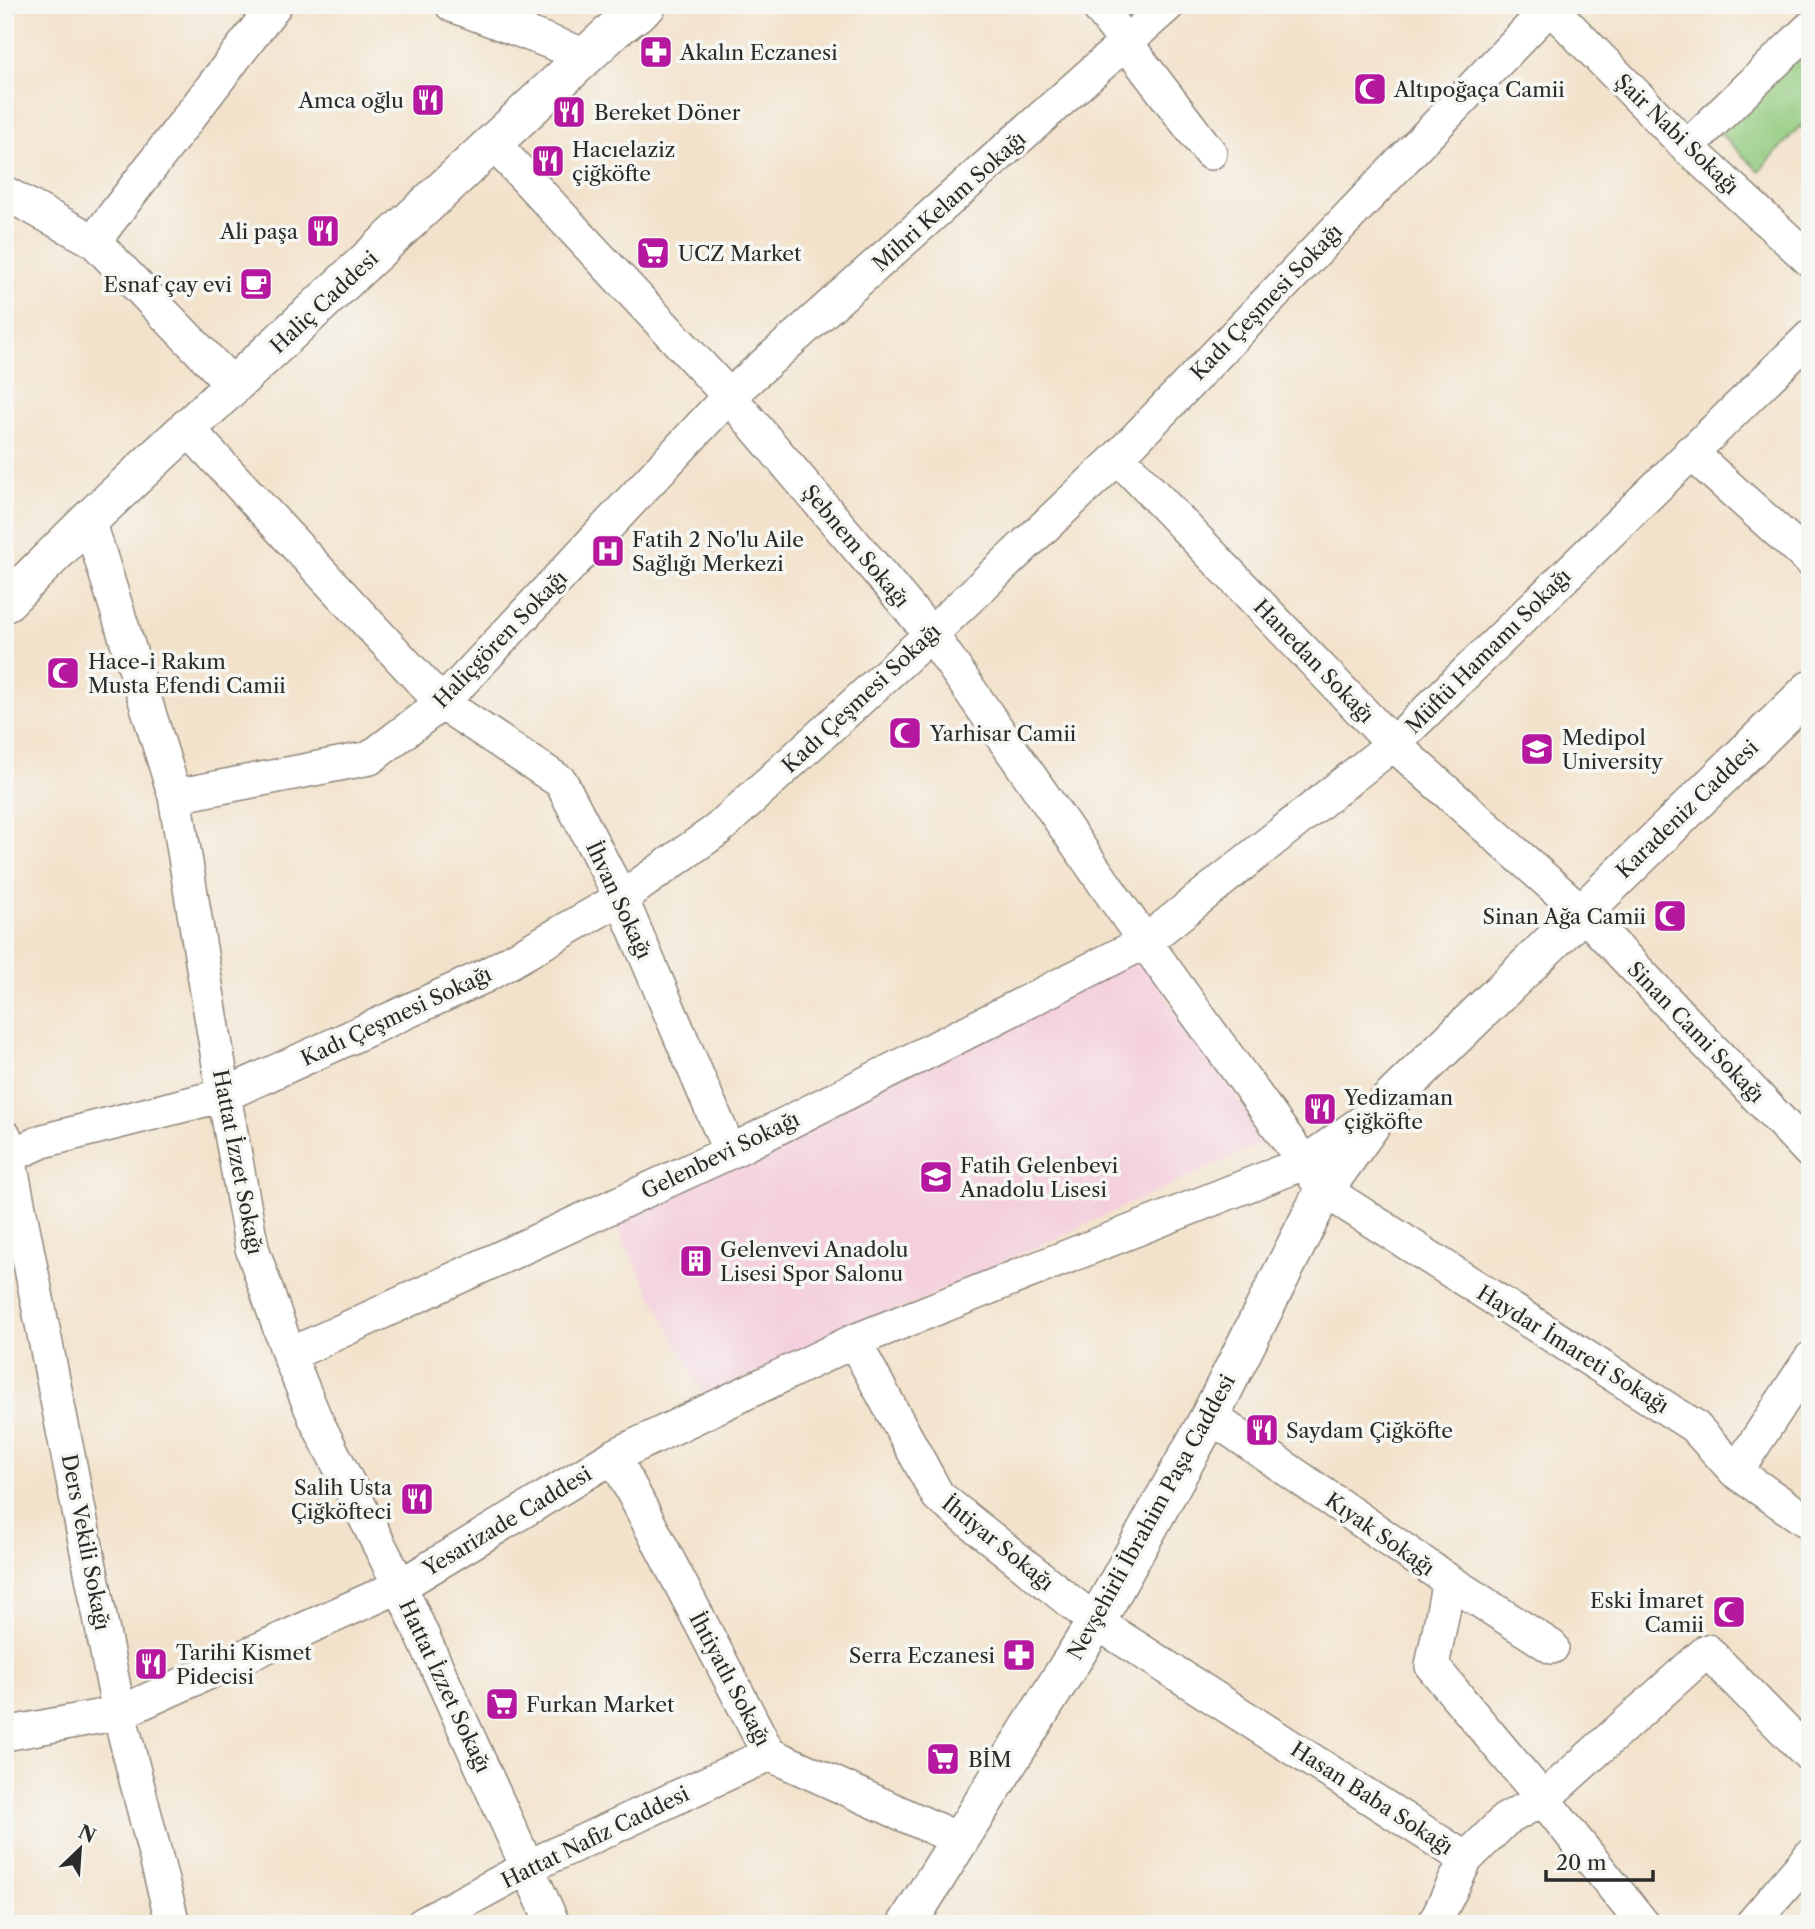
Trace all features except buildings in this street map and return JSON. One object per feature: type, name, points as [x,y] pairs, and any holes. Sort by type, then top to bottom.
[{"type":"street","points":[[94,241],[275,5]]},
{"type":"street","points":[[452,5],[587,55]]},
{"type":"street","name":"Haliç Caddesi","points":[[5,603],[89,520],[587,55],[620,17],[647,5]]},
{"type":"street","points":[[1097,5],[1210,153]]},
{"type":"street","name":"Mihri Kelam Sokağı","points":[[729,396],[1168,5]]},
{"type":"street","name":"Şair Nabi Sokağı","points":[[1549,6],[1687,146],[1810,260]]},
{"type":"street","name":"Kadı Çeşmesi Sokağı","points":[[7,1151],[224,1095],[485,976],[621,898],[717,830],[1118,457],[1549,6]]},
{"type":"street","points":[[1687,146],[1810,28]]},
{"type":"street","name":"Şebnem Sokağı","points":[[493,144],[729,396],[930,634],[1145,942],[1314,1177]]},
{"type":"street","points":[[5,194],[94,241],[234,386]]},
{"type":"street","name":"Müftü Hamamı Sokağı","points":[[1145,942],[1393,744],[1810,337]]},
{"type":"street","name":"Haliçgören Sokağı","points":[[175,796],[370,758],[442,703],[729,396]]},
{"type":"street","name":"İhvan Sokağı","points":[[188,429],[442,703],[561,782],[621,898],[730,1152]]},
{"type":"street","points":[[1690,452],[1810,560]]},
{"type":"street","name":"Hanedan Sokağı","points":[[1118,457],[1393,744],[1582,912]]},
{"type":"street","name":"Hattat İzzet Sokağı","points":[[89,520],[175,796],[252,1248],[289,1355],[315,1418],[400,1586],[553,1924]]},
{"type":"street","name":"Karadeniz Caddesi","points":[[1385,1105],[1810,690]]},
{"type":"street","name":"Sinan Cami Sokağı","points":[[1582,912],[1810,1152]]},
{"type":"street","name":"Gelenbevi Sokağı","points":[[289,1355],[730,1152],[1145,942]]},
{"type":"street","name":"Nevşehirli İbrahim Paşa Caddesi","points":[[907,1924],[1096,1622],[1210,1416],[1314,1177],[1385,1105]]},
{"type":"street","name":"Ders Vekili Sokağı","points":[[7,1151],[119,1713],[173,1924]]},
{"type":"street","name":"Yesarizade Caddesi","points":[[5,1734],[119,1713],[400,1586],[614,1456],[854,1341],[1314,1177]]},
{"type":"street","name":"Haydar İmareti Sokağı","points":[[1314,1177],[1695,1426],[1736,1472],[1810,1523]]},
{"type":"street","name":"İhtiyar Sokağı","points":[[854,1341],[938,1496],[1096,1622]]},
{"type":"street","points":[[1736,1472],[1810,1359]]},
{"type":"street","name":"Kıyak Sokağı","points":[[1210,1416],[1449,1581],[1552,1647]]},
{"type":"street","name":"İhtiyatlı Sokağı","points":[[614,1456],[769,1754],[960,1840]]},
{"type":"street","points":[[1449,1581],[1432,1666],[1643,1924]]},
{"type":"street","name":"Hasan Baba Sokağı","points":[[1096,1622],[1466,1858],[1505,1820],[1543,1799],[1707,1651],[1810,1756]]},
{"type":"street","name":"Hattat Nafiz Caddesi","points":[[423,1924],[528,1867],[769,1754]]},
{"type":"street","points":[[1752,1924],[1810,1856]]},
{"type":"street","points":[[1434,1924],[1466,1858]]},
{"type":"shaded area","name":"Fatih Gelenbevi Anadolu Lisesi","points":[[1140,959],[1267,1141],[815,1349],[704,1394],[608,1213]]},
{"type":"green space","points":[[1810,22],[1810,136],[1800,126],[1759,171],[1707,121]]},
{"type":"place","name":"Akalın Eczanesi","points":[[656,52]]},
{"type":"place","name":"Altıpoğaça Camii","points":[[1370,89]]},
{"type":"place","name":"Amca oğlu","points":[[428,100]]},
{"type":"place","name":"Bereket Döner","points":[[569,112]]},
{"type":"place","name":"Hacıelaziz çiğköfte","points":[[548,161]]},
{"type":"place","name":"Ali paşa","points":[[323,231]]},
{"type":"place","name":"UCZ Market","points":[[653,253]]},
{"type":"place","name":"Esnaf çay evi","points":[[256,284]]},
{"type":"place","name":"Fatih 2 No'lu Aile Sağlığı Merkezi","points":[[608,551]]},
{"type":"place","name":"Hace-i Rakım Musta Efendi Camii","points":[[63,673]]},
{"type":"place","name":"Yarhisar Camii","points":[[905,733]]},
{"type":"place","name":"Medipol University","points":[[1537,749]]},
{"type":"place","name":"Sinan Ağa Camii","points":[[1670,916]]},
{"type":"place","name":"Yedizaman çiğköfte","points":[[1320,1109]]},
{"type":"place","name":"Fatih Gelenbevi Anadolu Lisesi","points":[[936,1177]]},
{"type":"place","name":"Gelenvevi Anadolu Lisesi Spor Salonu","points":[[696,1261]]},
{"type":"place","name":"Saydam Çiğköfte","points":[[1262,1430]]},
{"type":"place","name":"Salih Usta Çiğköfteci","points":[[417,1499]]},
{"type":"place","name":"Eski İmaret Camii","points":[[1729,1612]]},
{"type":"place","name":"Serra Eczanesi","points":[[1019,1655]]},
{"type":"place","name":"Tarihi Kismet Pidecisi","points":[[151,1664]]},
{"type":"place","name":"Furkan Market","points":[[502,1704]]},
{"type":"place","name":"BİM","points":[[943,1759]]}]
